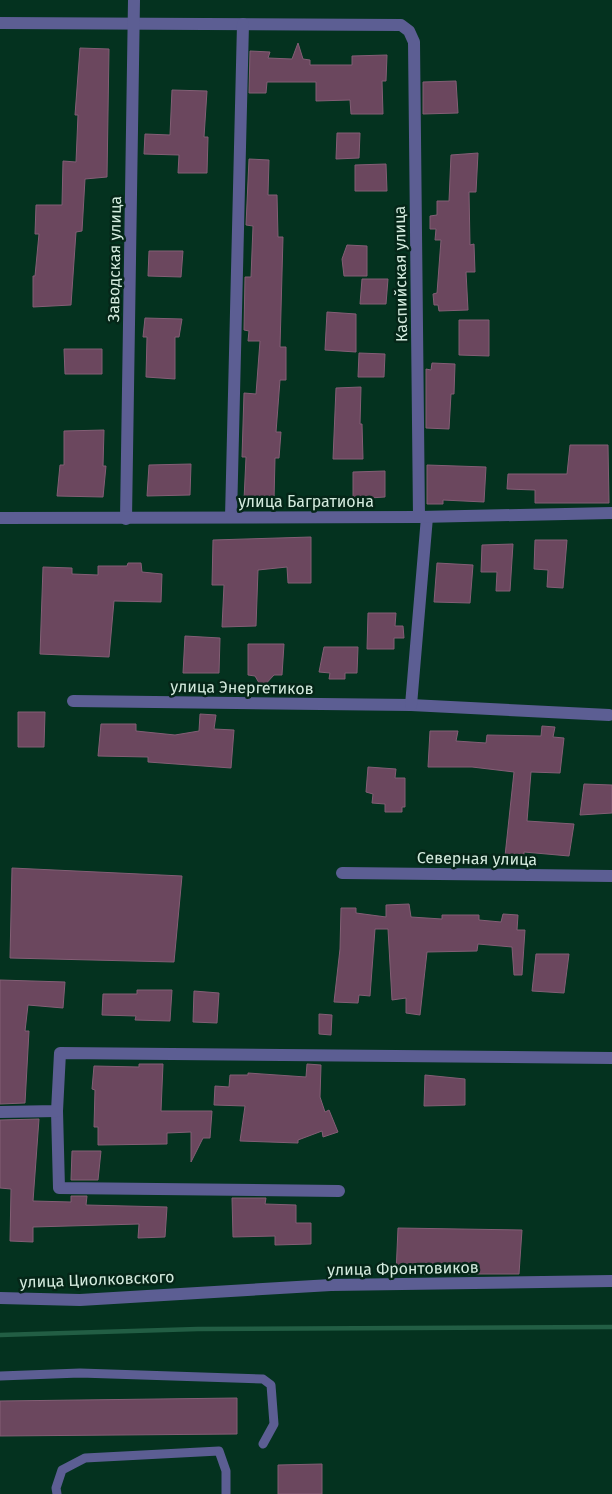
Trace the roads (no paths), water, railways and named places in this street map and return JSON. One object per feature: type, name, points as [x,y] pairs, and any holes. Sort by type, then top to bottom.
[{"type":"street","name":"Заводская улица","points":[[126,519],[134,0]]},
{"type":"street","points":[[0,23],[243,24],[231,517]]},
{"type":"street","name":"Каспийская улица","points":[[243,24],[401,26],[410,31],[414,42],[423,517]]},
{"type":"street","name":"улица Багратиона","points":[[0,518],[423,517],[612,513]]},
{"type":"street","points":[[411,705],[423,517]]},
{"type":"street","name":"улица Энергетиков","points":[[73,701],[411,705],[609,715]]},
{"type":"street","name":"Северная улица","points":[[342,873],[612,876]]},
{"type":"street","points":[[339,1191],[59,1188],[57,1111],[60,1053],[612,1058]]},
{"type":"street","points":[[0,1112],[57,1111]]},
{"type":"street","name":"улица Фронтовиков","points":[[195,1292],[331,1285],[612,1281]]},
{"type":"street","name":"улица Циолковского","points":[[0,1298],[80,1300],[195,1292]]},
{"type":"lane","points":[[0,1376],[80,1373],[263,1379],[272,1384],[274,1424],[264,1444]]},
{"type":"lane","points":[[57,1494],[56,1488],[62,1470],[85,1458],[219,1451],[226,1471],[226,1494]]},
{"type":"waterway","points":[[0,1335],[198,1329],[612,1327]]}]
